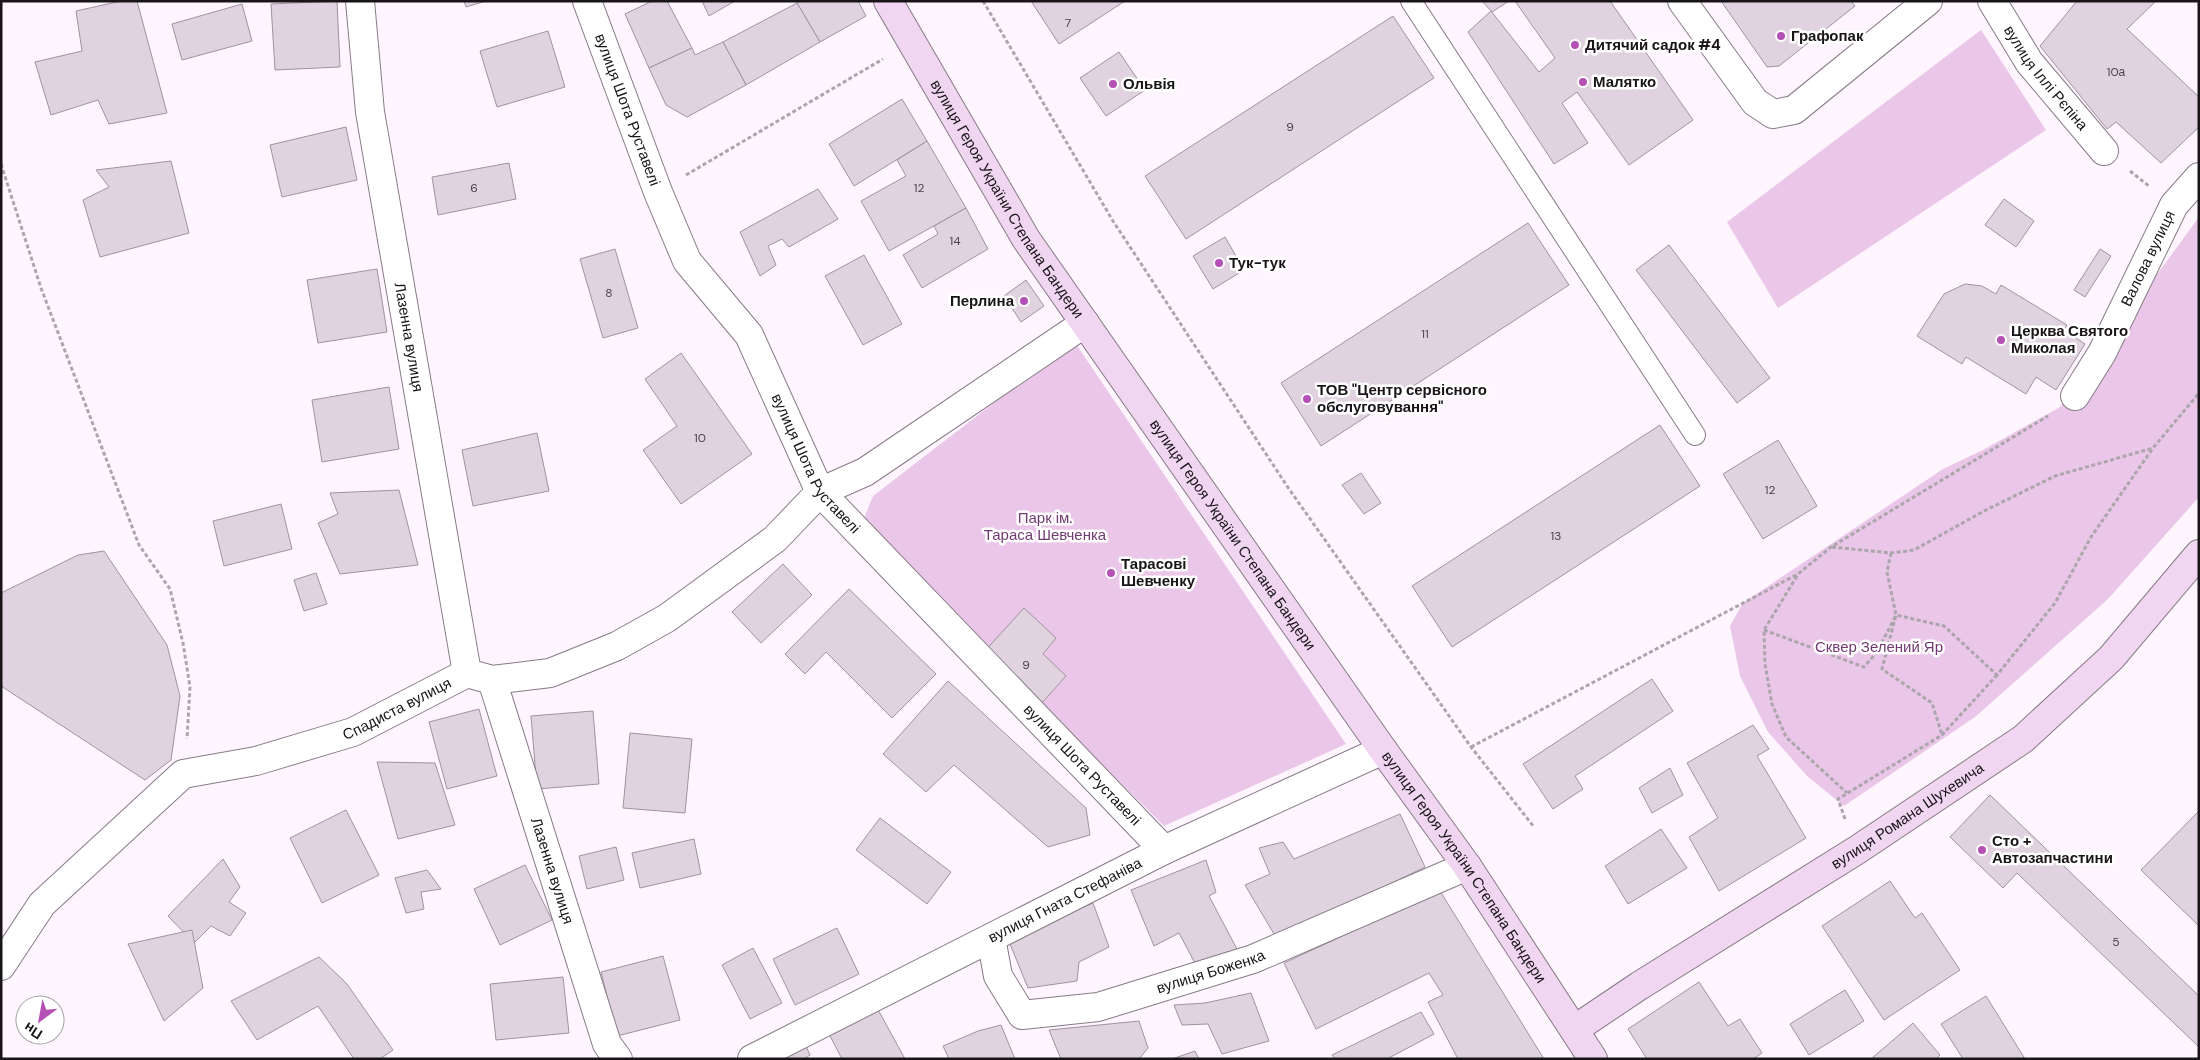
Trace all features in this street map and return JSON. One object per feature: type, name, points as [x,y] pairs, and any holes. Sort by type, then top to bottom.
[{"type":"main road","name":"вулиця Героя України Степана Бандери","points":[[888,1],[1026,239],[1383,750],[1467,866],[1593,1059]]},
{"type":"main road","name":"вулиця Романа Шухевича","points":[[1575,1029],[1655,976],[1857,850],[2023,739],[2111,658],[2198,558]]},
{"type":"street","name":"Лазенна вулиця","points":[[360,1],[370,112],[480,676],[607,1044],[618,1059]]},
{"type":"street","name":"вулиця Шота Руставелі","points":[[587,1],[658,192],[687,261],[749,335],[820,492],[1164,850]]},
{"type":"street","points":[[1682,1],[1755,102],[1773,114],[1794,110],[1928,1]]},
{"type":"street","name":"вулиця Іллі Рєпіна","points":[[1992,1],[2029,62],[2104,151]]},
{"type":"street","name":"Валова вулиця","points":[[2075,396],[2102,353],[2174,205],[2199,177]]},
{"type":"street","points":[[820,492],[865,472],[1085,323]]},
{"type":"street","name":"Спадиста вулиця","points":[[183,774],[256,761],[353,732],[480,676],[550,673],[617,646],[667,618],[775,539],[820,492]]},
{"type":"street","name":"вулиця Гната Стефаніва","points":[[752,1059],[1164,850],[1383,750]]},
{"type":"street","points":[[1,966],[42,904],[183,774]]},
{"type":"street","name":"вулиця Боженка","points":[[991,938],[998,976],[1022,1015],[1098,1007],[1253,959],[1467,866]]},
{"type":"lane","points":[[1411,1],[1695,435]]},
{"type":"path","points":[[983,1],[1113,221],[1288,489],[1471,748],[1534,826]]},
{"type":"path","points":[[658,192],[912,42]]},
{"type":"path","points":[[2104,151],[2174,205]]},
{"type":"path","points":[[1,164],[41,288],[139,545],[170,589],[183,643],[190,687],[183,774]]},
{"type":"path","points":[[1857,850],[1838,799],[1942,735],[1997,676],[2054,603],[2092,537],[2153,448],[2199,392]]},
{"type":"path","points":[[1471,748],[1798,574],[1832,547],[2033,427],[2075,396]]},
{"type":"path","points":[[1832,547],[1891,553],[1914,550],[1984,511],[2055,476],[2153,448]]},
{"type":"path","points":[[1891,553],[1887,572],[1896,614],[1882,669],[1932,703],[1942,735]]},
{"type":"path","points":[[1798,574],[1764,630],[1765,664],[1772,704],[1786,737],[1847,793]]},
{"type":"path","points":[[1896,614],[1944,626],[1997,676]]},
{"type":"path","points":[[1764,630],[1864,667],[1877,652],[1896,614]]},
{"type":"green space","points":[[1981,30],[2046,130],[1778,308],[1727,222]]},
{"type":"green space","name":"Сквер Зелений Яр","points":[[2199,217],[2199,497],[2108,599],[1975,717],[1844,806],[1807,776],[1768,732],[1740,676],[1730,626],[1743,603],[1943,469],[1983,450],[2060,407]]},
{"type":"green space","name":"Парк ім. Тараса Шевченка","points":[[1074,341],[1346,744],[1164,826],[879,543],[863,521],[873,496]]},
{"type":"building","points":[[121,1],[137,1],[167,113],[109,124],[98,100],[51,115],[35,62],[82,51],[76,11]]},
{"type":"building","points":[[337,1],[340,67],[275,70],[271,4]]},
{"type":"building","points":[[464,1],[486,1],[466,7]]},
{"type":"building","points":[[652,1],[667,1],[692,48],[649,68],[625,14]]},
{"type":"building","points":[[702,1],[735,1],[709,16]]},
{"type":"building","points":[[799,1],[858,1],[866,16],[820,42],[797,3]]},
{"type":"building","points":[[1031,1],[1125,1],[1059,44]]},
{"type":"building","points":[[1482,1],[1509,1],[1492,12]]},
{"type":"building","name":"Малятко","points":[[1515,1],[1610,1],[1693,120],[1629,165],[1577,92],[1562,103],[1588,143],[1554,164],[1468,32],[1491,11],[1539,72],[1555,58]]},
{"type":"building","name":"Графопак","points":[[1721,1],[1851,1],[1855,6],[1779,66],[1767,67]]},
{"type":"building","points":[[2077,1],[2156,1],[2127,29],[2199,97],[2199,127],[2161,163],[2116,122],[2107,129],[2040,46]]},
{"type":"building","points":[[797,3],[820,42],[746,85],[723,42]]},
{"type":"building","points":[[242,4],[252,41],[182,60],[172,24]]},
{"type":"building","points":[[1393,16],[1434,78],[1186,239],[1145,176]]},
{"type":"building","points":[[548,31],[565,87],[497,107],[480,51]]},
{"type":"building","points":[[723,42],[746,85],[687,117],[666,105],[649,68],[692,48],[695,55]]},
{"type":"building","name":"Ольвія","points":[[1119,52],[1145,90],[1106,116],[1080,78]]},
{"type":"building","points":[[902,99],[927,141],[854,186],[829,144]]},
{"type":"building","points":[[346,127],[357,180],[282,197],[270,145]]},
{"type":"building","points":[[927,141],[966,208],[889,251],[861,201],[906,176],[897,160]]},
{"type":"building","points":[[171,161],[189,233],[100,257],[83,200],[109,187],[96,170]]},
{"type":"building","points":[[509,163],[516,199],[438,215],[432,177]]},
{"type":"building","points":[[818,189],[838,219],[789,247],[782,239],[768,246],[776,265],[760,276],[740,232]]},
{"type":"building","points":[[2004,199],[2034,221],[2016,247],[1985,225]]},
{"type":"building","points":[[966,208],[988,249],[922,288],[903,255],[938,234],[934,226]]},
{"type":"building","points":[[1528,223],[1569,285],[1321,446],[1281,383]]},
{"type":"building","name":"Тук-тук","points":[[1225,237],[1244,270],[1213,289],[1193,256]]},
{"type":"building","points":[[1669,245],[1770,378],[1737,403],[1636,270]]},
{"type":"building","points":[[615,249],[638,328],[603,338],[580,259]]},
{"type":"building","points":[[2100,249],[2111,256],[2085,297],[2074,290]]},
{"type":"building","points":[[864,255],[902,324],[863,345],[825,276]]},
{"type":"building","points":[[377,269],[387,332],[318,343],[307,280]]},
{"type":"building","name":"Перлина","points":[[1026,280],[1044,306],[1021,322],[1004,296]]},
{"type":"building","name":"Церква Святого Миколая","points":[[1965,284],[1982,286],[1996,294],[2001,285],[2067,325],[2064,330],[2085,344],[2056,390],[2036,377],[2026,394],[1966,357],[1962,364],[1917,336],[1944,294]]},
{"type":"building","points":[[681,353],[752,454],[681,504],[643,450],[677,426],[645,379]]},
{"type":"building","points":[[389,387],[399,449],[322,462],[312,400]]},
{"type":"building","points":[[1660,425],[1700,486],[1452,647],[1412,586]]},
{"type":"building","points":[[537,433],[549,491],[473,506],[462,450]]},
{"type":"building","points":[[1778,440],[1817,506],[1763,539],[1723,474]]},
{"type":"building","points":[[1361,473],[1381,503],[1364,514],[1342,485]]},
{"type":"building","points":[[399,490],[418,565],[340,574],[318,523],[338,514],[330,493]]},
{"type":"building","points":[[281,504],[292,549],[224,566],[213,521]]},
{"type":"building","points":[[104,551],[167,645],[180,696],[171,760],[145,780],[1,686],[1,593],[78,555]]},
{"type":"building","points":[[783,564],[812,595],[761,643],[732,612]]},
{"type":"building","points":[[316,573],[327,604],[304,611],[294,580]]},
{"type":"building","points":[[849,589],[936,674],[892,718],[826,652],[805,674],[785,654]]},
{"type":"building","points":[[1024,608],[1056,638],[1043,654],[1066,676],[1041,704],[984,652]]},
{"type":"building","points":[[1652,679],[1673,711],[1575,776],[1583,789],[1553,809],[1523,764]]},
{"type":"building","points":[[948,681],[1086,808],[1090,835],[1048,847],[954,765],[926,792],[883,754]]},
{"type":"building","points":[[479,709],[497,776],[447,789],[429,722]]},
{"type":"building","points":[[593,711],[599,784],[537,789],[531,716]]},
{"type":"building","points":[[1753,725],[1769,749],[1757,756],[1806,838],[1719,891],[1689,837],[1718,818],[1687,763]]},
{"type":"building","points":[[630,733],[692,739],[685,813],[623,808]]},
{"type":"building","points":[[377,762],[435,763],[455,825],[398,839]]},
{"type":"building","points":[[1670,768],[1683,795],[1652,813],[1639,788]]},
{"type":"building","points":[[1990,795],[2199,996],[2199,1047],[2017,873],[2003,888],[1950,837]]},
{"type":"building","points":[[346,810],[379,875],[322,903],[290,838]]},
{"type":"building","points":[[2199,811],[2199,926],[2141,870]]},
{"type":"building","points":[[1400,814],[1425,867],[1277,939],[1245,885],[1270,874],[1259,848],[1283,842],[1294,859]]},
{"type":"building","points":[[880,818],[951,872],[927,904],[856,850]]},
{"type":"building","points":[[1661,829],[1687,868],[1628,904],[1605,866]]},
{"type":"building","points":[[694,839],[701,874],[640,888],[632,853]]},
{"type":"building","points":[[616,847],[624,880],[587,889],[579,856]]},
{"type":"building","points":[[223,859],[240,887],[229,902],[246,913],[230,936],[211,926],[194,943],[168,916]]},
{"type":"building","points":[[1206,860],[1216,892],[1209,896],[1238,951],[1196,965],[1179,933],[1154,946],[1131,890]]},
{"type":"building","points":[[525,865],[552,920],[500,945],[474,889]]},
{"type":"building","points":[[427,870],[441,889],[421,892],[424,909],[406,913],[395,878]]},
{"type":"building","points":[[1890,881],[1915,918],[1922,913],[1960,970],[1884,1020],[1822,926]]},
{"type":"building","points":[[1440,891],[1544,1059],[1458,1059],[1428,1002],[1443,995],[1429,973],[1316,1029],[1284,963]]},
{"type":"building","points":[[1093,903],[1109,947],[1079,962],[1077,981],[1028,988],[1008,939]]},
{"type":"building","points":[[837,928],[859,974],[795,1005],[773,959]]},
{"type":"building","points":[[192,930],[203,988],[164,1021],[128,944]]},
{"type":"building","points":[[753,948],[782,1003],[750,1019],[722,965]]},
{"type":"building","points":[[663,956],[680,1020],[617,1036],[601,972]]},
{"type":"building","points":[[319,957],[347,984],[393,1050],[380,1059],[354,1059],[318,1006],[257,1040],[231,1001]]},
{"type":"building","points":[[563,977],[569,1033],[496,1040],[490,984]]},
{"type":"building","points":[[1699,982],[1728,1026],[1740,1019],[1762,1053],[1753,1059],[1647,1059],[1628,1029]]},
{"type":"building","points":[[1845,990],[1864,1021],[1809,1055],[1790,1024]]},
{"type":"building","points":[[1251,993],[1269,1041],[1222,1054],[1208,1024],[1182,1025],[1174,1005],[1205,1003]]},
{"type":"building","points":[[1986,996],[2025,1059],[1963,1059],[1941,1024]]},
{"type":"building","points":[[876,1006],[905,1059],[842,1059],[828,1032]]},
{"type":"building","points":[[1421,1012],[1434,1034],[1387,1059],[1335,1059],[1332,1055]]},
{"type":"building","points":[[1139,1021],[1148,1048],[1139,1059],[1061,1059],[1049,1030]]},
{"type":"building","points":[[1913,1023],[1940,1055],[1936,1059],[1871,1059]]},
{"type":"building","points":[[1001,1025],[1015,1059],[949,1059],[943,1046],[978,1031]]},
{"type":"building","points":[[805,1044],[810,1055],[804,1059],[777,1059]]},
{"type":"building","points":[[1195,1051],[1199,1059],[1172,1059]]},
{"type":"place","name":"Графопак","points":[[1781,36]]},
{"type":"place","name":"Дитячий садок #4","points":[[1575,45]]},
{"type":"place","name":"Малятко","points":[[1583,82]]},
{"type":"place","name":"Ольвія","points":[[1113,84]]},
{"type":"place","name":"Тук-тук","points":[[1219,263]]},
{"type":"place","name":"Перлина","points":[[1024,301]]},
{"type":"place","name":"Церква Святого Миколая","points":[[2001,340]]},
{"type":"place","name":"ТОВ \"Центр сервісного обслуговування\"","points":[[1307,399]]},
{"type":"place","name":"Тарасові Шевченку","points":[[1111,573]]},
{"type":"place","name":"Сто + Автозапчастини","points":[[1982,850]]}]
